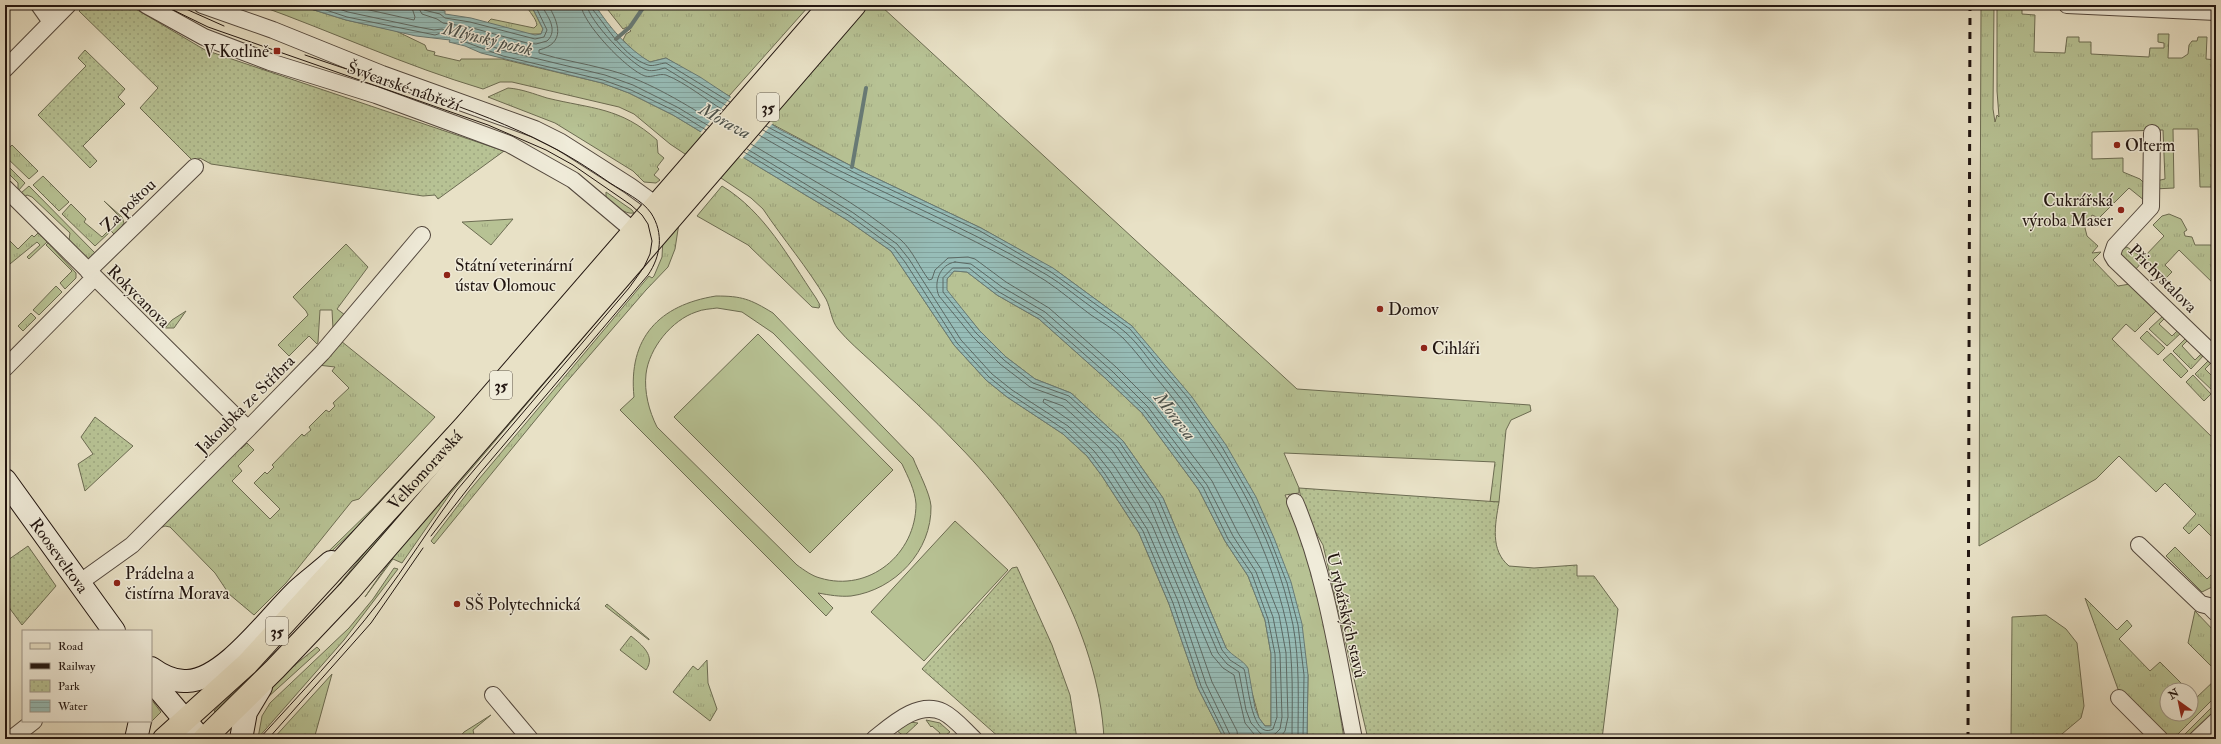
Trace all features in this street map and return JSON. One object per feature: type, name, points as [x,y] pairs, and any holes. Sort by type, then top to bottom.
[{"type":"main road","name":"35","points":[[680,194],[830,5]]},
{"type":"main road","name":"35","points":[[680,194],[855,5]]},
{"type":"main road","name":"Velkomoravská","points":[[202,739],[275,669],[382,554],[642,238],[680,194]]},
{"type":"main road","name":"Velkomoravská","points":[[164,739],[185,722],[247,664],[464,427],[642,238]]},
{"type":"street","points":[[39,5],[51,22]]},
{"type":"street","points":[[5,69],[68,5]]},
{"type":"street","name":"Švýcarské nábřeží","points":[[146,5],[204,37],[270,62],[376,95],[509,144],[573,180],[642,238]]},
{"type":"street","name":"Švýcarské nábřeží","points":[[202,5],[273,30],[382,74],[534,129],[571,148],[630,186],[662,214]]},
{"type":"street","points":[[2067,5],[2216,12]]},
{"type":"street","name":"Přichystalova","points":[[2152,133],[2151,207],[2115,246],[2112,255],[2115,260],[2216,357]]},
{"type":"street","name":"Za poštou","points":[[5,368],[91,274],[196,166]]},
{"type":"street","name":"Rokycanova","points":[[5,188],[248,429]]},
{"type":"street","name":"Jakoubka ze Stříbra","points":[[79,583],[132,545],[248,429],[322,353],[422,235]]},
{"type":"street","name":"Rooseveltova","points":[[5,480],[113,630]]},
{"type":"street","name":"U rybářských stavů","points":[[1295,502],[1317,562],[1354,739]]},
{"type":"street","points":[[152,669],[169,679],[188,681],[214,672],[237,653],[300,588],[364,535]]},
{"type":"street","points":[[2139,545],[2201,604],[2209,606],[2216,614]]},
{"type":"street","points":[[241,739],[246,712],[259,689],[275,669]]},
{"type":"street","points":[[152,681],[185,722],[202,739]]},
{"type":"street","points":[[493,695],[530,739]]},
{"type":"street","points":[[2119,698],[2160,739]]},
{"type":"street","points":[[874,739],[904,716],[924,709],[943,712],[974,739]]},
{"type":"street","points":[[2197,739],[2216,721]]},
{"type":"street","points":[[10,739],[33,722]]},
{"type":"street","points":[[136,739],[140,722]]},
{"type":"green space","points":[[85,5],[129,5],[205,50],[504,151],[438,199],[435,195],[423,196],[211,164],[200,158],[194,162],[140,108],[158,88],[79,11]]},
{"type":"green space","points":[[258,5],[298,5],[346,20],[396,31],[425,45],[427,50],[435,52],[434,55],[460,61],[461,59],[502,59],[602,83],[629,93],[673,115],[847,220],[891,251],[954,345],[986,380],[1007,397],[1063,434],[1087,456],[1102,476],[1139,533],[1169,604],[1198,688],[1224,739],[1104,739],[1099,699],[1090,659],[1075,619],[1057,580],[1036,543],[1012,508],[986,475],[928,414],[838,329],[826,299],[819,287],[763,209],[751,198],[670,144],[634,114],[619,107],[512,82],[500,82],[483,89],[426,70]]},
{"type":"green space","points":[[526,5],[531,5],[543,29],[541,34],[528,34],[487,23],[491,19],[534,28],[537,25],[536,22]]},
{"type":"green space","points":[[604,5],[805,5],[808,7],[729,96],[666,58],[650,62],[636,54],[623,40],[626,34],[631,31],[627,27],[623,29]]},
{"type":"green space","points":[[869,5],[881,6],[1297,389],[1530,405],[1531,411],[1511,420],[1506,430],[1499,502],[1490,502],[1495,462],[1284,453],[1299,488],[1299,493],[1285,495],[1308,553],[1316,584],[1329,646],[1344,739],[1307,739],[1308,675],[1132,326],[1057,271],[981,228],[859,170],[768,122]]},
{"type":"green space","points":[[1981,5],[1994,5],[1993,109],[1995,122],[1997,115],[1999,117],[1997,91],[1997,5],[2022,5],[2022,14],[2035,15],[2034,52],[2065,53],[2067,37],[2079,37],[2079,42],[2091,42],[2091,54],[2149,57],[2150,48],[2164,48],[2164,43],[2158,42],[2158,34],[2169,34],[2168,58],[2182,58],[2188,54],[2189,45],[2192,41],[2197,41],[2198,37],[2207,37],[2206,59],[2216,60],[2216,187],[2200,187],[2198,129],[2173,129],[2174,188],[2154,189],[2156,181],[2165,179],[2163,130],[2092,132],[2092,159],[2123,158],[2123,172],[2140,179],[2146,185],[2145,201],[2129,188],[2099,218],[2092,215],[2085,228],[2087,236],[2098,246],[2092,253],[2101,252],[2093,260],[2118,286],[2130,284],[2157,310],[2135,332],[2126,324],[2112,339],[2216,441],[2216,541],[2199,524],[2189,534],[2183,528],[2196,514],[2165,483],[2156,492],[2119,456],[2096,479],[1979,546]]},
{"type":"green space","points":[[85,50],[125,89],[118,97],[125,104],[83,146],[97,161],[90,168],[38,115],[86,66],[78,58]]},
{"type":"green space","points":[[508,88],[592,107],[618,115],[631,121],[657,140],[658,153],[664,158],[657,167],[659,169],[654,175],[660,180],[656,183],[644,182],[633,171],[555,123],[488,97]]},
{"type":"green space","points":[[12,145],[38,171],[29,179],[5,156],[5,152]]},
{"type":"green space","points":[[5,163],[25,183],[18,191],[18,183],[5,170]]},
{"type":"green space","points":[[43,176],[69,202],[59,211],[33,185]]},
{"type":"green space","points":[[29,186],[97,255],[88,259],[69,240],[70,233],[32,197],[27,195],[24,197],[21,193]]},
{"type":"green space","points":[[722,186],[751,209],[775,236],[816,298],[820,305],[819,308],[812,307],[748,245],[697,216]]},
{"type":"green space","points":[[606,192],[634,213],[623,211],[616,206],[606,198]]},
{"type":"green space","points":[[104,201],[122,217],[124,223],[116,236],[111,231],[95,246],[62,214],[71,204],[86,219],[84,222],[102,237],[121,218]]},
{"type":"green space","points":[[2169,214],[2181,219],[2187,230],[2184,232],[2185,236],[2192,237],[2195,245],[2216,245],[2216,286],[2179,250],[2165,265],[2172,272],[2164,280],[2144,260],[2135,270],[2120,256],[2119,251],[2127,247],[2143,258],[2164,236],[2153,225],[2162,216]]},
{"type":"green space","points":[[513,219],[491,245],[462,222],[463,222]]},
{"type":"green space","points":[[679,223],[675,249],[668,267],[646,290],[564,385],[434,544],[431,541],[469,491],[649,276],[652,278],[654,276],[662,257],[663,238]]},
{"type":"green space","points":[[38,233],[47,242],[29,259],[27,257],[40,245],[37,242],[5,268],[5,236],[18,249],[32,235],[34,237]]},
{"type":"green space","points":[[48,243],[76,273],[76,278],[65,289],[60,283],[72,271],[46,245]]},
{"type":"green space","points":[[346,244],[368,267],[337,309],[345,315],[333,329],[332,310],[320,310],[317,344],[309,336],[289,356],[278,345],[308,315],[293,297]]},
{"type":"green space","points":[[609,250],[372,513],[219,658],[374,507],[477,396],[596,259]]},
{"type":"green space","points":[[954,271],[967,272],[997,295],[1039,319],[1142,413],[1199,490],[1225,541],[1248,576],[1265,620],[1271,654],[1271,726],[1265,726],[1259,718],[1253,696],[1239,660],[1233,657],[1226,648],[1163,498],[1123,441],[1071,393],[1035,379],[1006,357],[979,330],[946,290],[947,279]]},
{"type":"green space","points":[[634,278],[450,494],[402,563],[393,559],[365,597],[426,514],[460,473],[494,433]]},
{"type":"green space","points":[[56,286],[62,292],[39,315],[33,310]]},
{"type":"green space","points":[[716,296],[746,299],[773,313],[913,458],[924,482],[930,501],[930,523],[918,553],[908,566],[896,577],[882,586],[851,596],[834,596],[818,593],[833,608],[826,616],[620,410],[634,397],[633,376],[636,358],[642,341],[651,328],[663,316],[678,307]],"holes":[[[717,308],[742,312],[773,333],[902,464],[914,494],[916,504],[914,522],[908,539],[899,553],[886,565],[872,574],[856,580],[838,581],[820,578],[802,569],[657,427],[648,401],[646,374],[652,354],[663,336],[678,321],[699,311]]]},
{"type":"green space","points":[[186,311],[174,328],[165,328],[172,320]]},
{"type":"green space","points":[[31,313],[36,318],[23,331],[18,326]]},
{"type":"green space","points":[[2164,315],[2166,317],[2159,324],[2172,336],[2179,329],[2181,333],[2167,346],[2149,329]]},
{"type":"green space","points":[[2147,331],[2165,348],[2158,355],[2140,338]]},
{"type":"green space","points":[[758,334],[893,470],[810,553],[674,417]]},
{"type":"green space","points":[[2186,338],[2189,339],[2182,346],[2195,360],[2203,352],[2204,355],[2191,369],[2173,351]]},
{"type":"green space","points":[[341,341],[435,417],[359,499],[352,501],[286,583],[254,615],[229,594],[215,573],[170,527],[165,526],[155,530],[238,446],[241,449],[247,443],[254,450],[238,466],[242,471],[232,481],[270,519],[280,509],[254,483],[265,472],[267,474],[274,467],[272,465],[302,434],[304,436],[311,430],[309,427],[326,410],[329,412],[335,406],[333,403],[349,388],[332,371],[335,367],[318,365]]},
{"type":"green space","points":[[2171,353],[2188,371],[2181,378],[2163,360]]},
{"type":"green space","points":[[2209,360],[2212,362],[2205,369],[2216,380],[2216,389],[2214,392],[2195,374]]},
{"type":"green space","points":[[2193,375],[2211,394],[2204,401],[2186,382]]},
{"type":"green space","points":[[95,417],[133,446],[85,491],[78,464],[93,454],[81,437]]},
{"type":"green space","points":[[452,453],[358,569],[218,714],[214,711],[260,668],[332,593],[402,507]]},
{"type":"green space","points":[[1299,488],[1499,502],[1495,528],[1496,545],[1503,560],[1509,566],[1534,568],[1577,565],[1577,576],[1594,576],[1618,609],[1602,739],[1368,739],[1323,545],[1303,510]]},
{"type":"green space","points":[[955,521],[1008,570],[924,661],[871,612]]},
{"type":"green space","points":[[28,546],[56,586],[22,625],[5,602],[5,562]]},
{"type":"green space","points":[[2175,547],[2207,579],[2216,570],[2216,585],[2202,592],[2166,556]]},
{"type":"green space","points":[[1017,567],[1052,645],[1070,695],[1077,739],[1001,739],[922,669],[1012,568]]},
{"type":"green space","points":[[394,568],[398,569],[344,640],[258,738],[262,716],[270,703],[349,628],[373,599]]},
{"type":"green space","points":[[2085,598],[2117,630],[2127,620],[2132,626],[2119,639],[2150,671],[2160,662],[2180,682],[2159,682],[2159,722],[2190,722],[2173,739],[2165,739],[2119,692]]},
{"type":"green space","points":[[607,604],[649,639],[649,640],[605,606]]},
{"type":"green space","points":[[2195,611],[2216,633],[2216,671],[2188,643]]},
{"type":"green space","points":[[2046,615],[2066,629],[2077,643],[2084,706],[2081,718],[2056,739],[2011,739],[2012,617]]},
{"type":"green space","points":[[631,636],[649,655],[649,665],[646,670],[620,650]]},
{"type":"green space","points":[[317,647],[320,650],[267,698],[259,709],[274,682]]},
{"type":"green space","points":[[707,660],[708,683],[717,709],[710,721],[673,692],[693,666],[698,670]]},
{"type":"green space","points":[[332,674],[314,739],[273,739]]},
{"type":"green space","points":[[2216,679],[2216,696],[2199,713],[2199,695]]},
{"type":"green space","points":[[152,700],[161,712],[152,721]]},
{"type":"green space","points":[[2216,703],[2216,714],[2189,739],[2180,739],[2197,722],[2199,722],[2199,720]]},
{"type":"green space","points":[[491,715],[473,730],[475,739],[458,739],[464,732]]},
{"type":"green space","points":[[926,720],[940,723],[950,732],[942,738],[939,735],[940,733],[932,726],[931,727]]},
{"type":"green space","points":[[909,722],[918,723],[904,736],[897,731]]},
{"type":"water","points":[[298,5],[419,5],[445,11],[445,14],[471,18],[535,35],[541,34],[543,29],[531,5],[595,5],[620,37],[634,51],[650,62],[666,58],[700,77],[779,129],[859,170],[981,228],[1053,268],[1132,326],[1192,397],[1226,445],[1256,497],[1274,538],[1291,582],[1302,624],[1308,675],[1307,739],[1224,739],[1198,688],[1169,604],[1139,533],[1102,476],[1087,456],[1063,434],[1007,397],[986,380],[954,345],[891,251],[847,220],[673,115],[629,93],[602,83],[481,53],[465,46],[449,42],[450,40],[416,36],[346,20]],"holes":[[[954,271],[967,272],[997,295],[1039,319],[1105,378],[1142,413],[1199,490],[1225,541],[1248,576],[1265,620],[1271,654],[1271,726],[1265,726],[1259,718],[1255,708],[1248,668],[1226,648],[1163,498],[1123,441],[1071,393],[1035,379],[1006,357],[979,330],[947,290],[947,279]]]},
{"type":"pier","points":[[732,96],[773,123],[742,159],[700,133]]},
{"type":"waterway","points":[[616,39],[630,27],[645,5]]},
{"type":"waterway","points":[[852,167],[866,88]]},
{"type":"tram line","points":[[163,5],[208,27],[488,125],[546,150],[573,165],[631,205],[642,215],[648,224],[652,241],[650,254],[644,267],[629,288],[457,490],[365,620],[259,739]]},
{"type":"tram line","points":[[177,5],[224,26]]},
{"type":"tram line","points":[[305,55],[490,118],[548,145],[580,163],[638,200],[651,213],[658,228],[658,252],[656,260],[648,275],[480,473],[431,536]]},
{"type":"tram line","points":[[268,739],[371,623],[423,548]]},
{"type":"railway","points":[[1968,739],[1970,5]]},
{"type":"place","name":"V Kotlině","points":[[277,51]]},
{"type":"place","name":"Olterm","points":[[2117,145]]},
{"type":"place","name":"Cukrářská výroba Maser","points":[[2121,210]]},
{"type":"place","name":"Státní veterinární ústav Olomouc","points":[[447,275]]},
{"type":"place","name":"Domov","points":[[1380,309]]},
{"type":"place","name":"Cihláři","points":[[1424,348]]},
{"type":"place","name":"Prádelna a čistírna Morava","points":[[117,583]]},
{"type":"place","name":"SŠ Polytechnická","points":[[457,604]]},
{"type":"water label","name":"Mlýnský potok","points":[[488,39]]},
{"type":"water label","name":"Morava","points":[[725,121]]},
{"type":"water label","name":"Morava","points":[[1175,416]]}]
